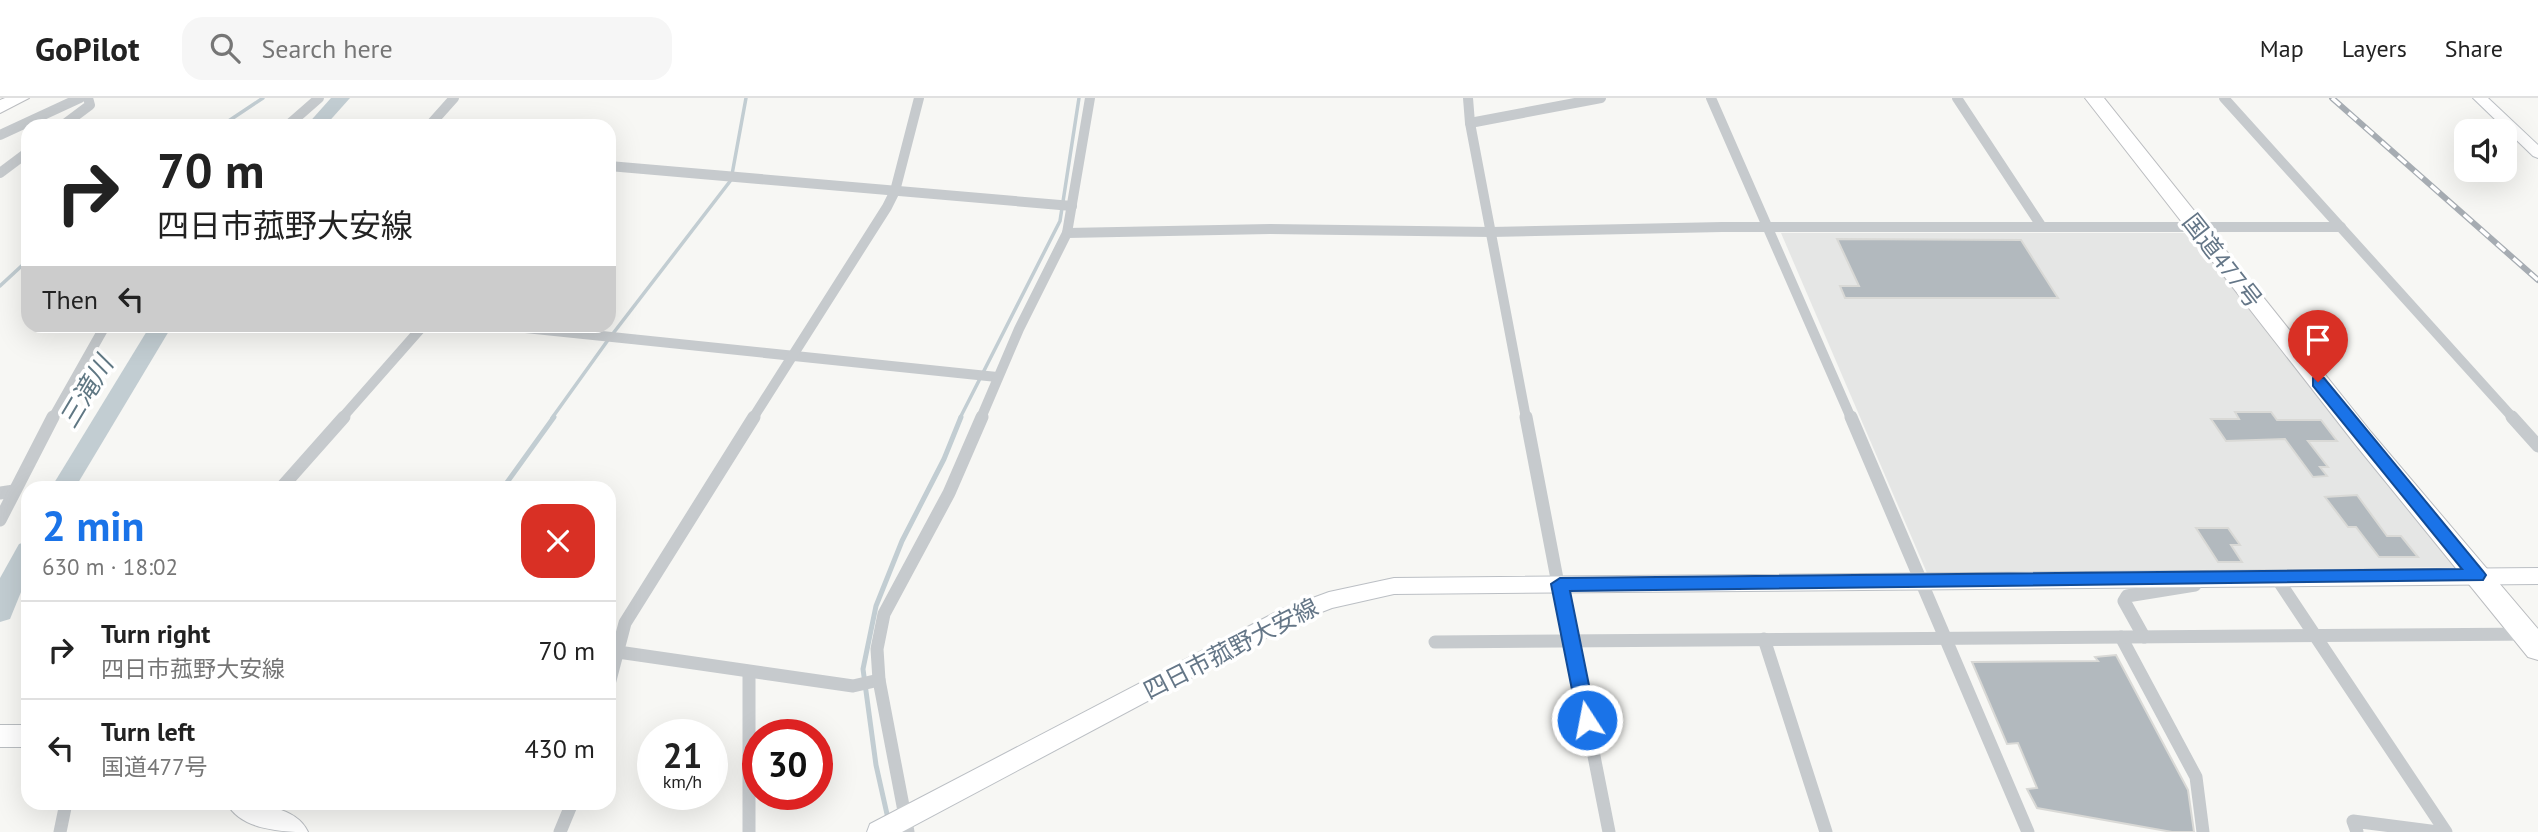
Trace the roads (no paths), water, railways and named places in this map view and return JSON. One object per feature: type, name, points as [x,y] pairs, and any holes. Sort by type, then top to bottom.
[{"type":"highway","points":[[0,107],[20,98]]},
{"type":"highway","name":"国道477号","points":[[2094,98],[2477,575],[2534,639]]},
{"type":"main road","points":[[2480,98],[2538,152]]},
{"type":"main road","name":"四日市菰野大安線","points":[[898,826],[1288,616],[1329,600],[1394,586],[2538,576]]},
{"type":"main road","points":[[0,736],[21,736]]},
{"type":"main road","points":[[253,810],[295,832]]},
{"type":"street","points":[[35,119],[80,98]]},
{"type":"street","points":[[71,119],[90,104],[88,98]]},
{"type":"street","points":[[295,119],[319,98]]},
{"type":"street","points":[[435,119],[454,98]]},
{"type":"street","points":[[616,659],[625,623],[638,601],[895,191],[919,98]]},
{"type":"street","points":[[898,826],[877,680],[877,649],[884,614],[949,493],[995,377],[1067,233],[1090,98]]},
{"type":"street","points":[[1468,98],[1470,123],[1609,832]]},
{"type":"street","points":[[1470,123],[1601,98]]},
{"type":"street","points":[[1711,98],[1770,228],[2028,832]]},
{"type":"street","points":[[1957,98],[2042,227]]},
{"type":"street","points":[[2224,98],[2538,446]]},
{"type":"street","points":[[0,135],[21,125]]},
{"type":"street","points":[[0,173],[21,157]]},
{"type":"street","points":[[616,168],[1071,206]]},
{"type":"street","points":[[1067,233],[1270,229],[1491,232],[1770,228],[2341,227]]},
{"type":"street","points":[[0,520],[76,373],[101,333]]},
{"type":"street","points":[[287,481],[417,333]]},
{"type":"street","points":[[582,333],[995,377]]},
{"type":"street","points":[[0,493],[14,491]]},
{"type":"street","points":[[2144,637],[2124,601],[2127,596],[2237,580]]},
{"type":"street","points":[[2278,580],[2446,832]]},
{"type":"street","points":[[1435,642],[1571,639],[2299,637],[2314,634],[2534,639]]},
{"type":"street","points":[[2120,637],[2196,777],[2203,832]]},
{"type":"street","points":[[1765,639],[1826,832]]},
{"type":"street","points":[[618,652],[853,686],[877,680]]},
{"type":"street","points":[[749,672],[749,832]]},
{"type":"street","points":[[60,832],[65,810]]},
{"type":"street","points":[[560,832],[569,810]]},
{"type":"street","points":[[2357,832],[2353,821],[2438,832]]},
{"type":"waterway","points":[[232,119],[263,98]]},
{"type":"waterway","name":"三滝川","points":[[322,119],[341,98]]},
{"type":"waterway","points":[[616,330],[731,180],[746,98]]},
{"type":"waterway","points":[[960,418],[1060,221],[1079,98]]},
{"type":"waterway","points":[[0,286],[21,266]]},
{"type":"waterway","name":"三滝川","points":[[67,481],[157,333]]},
{"type":"waterway","points":[[552,418],[613,333]]},
{"type":"waterway","points":[[508,481],[554,417]]},
{"type":"waterway","points":[[891,832],[876,765],[863,669],[876,606],[902,541],[944,459],[961,417]]},
{"type":"waterway","name":"三滝川","points":[[0,611],[7,590],[21,564]]},
{"type":"railway","points":[[2332,98],[2538,280]]}]
